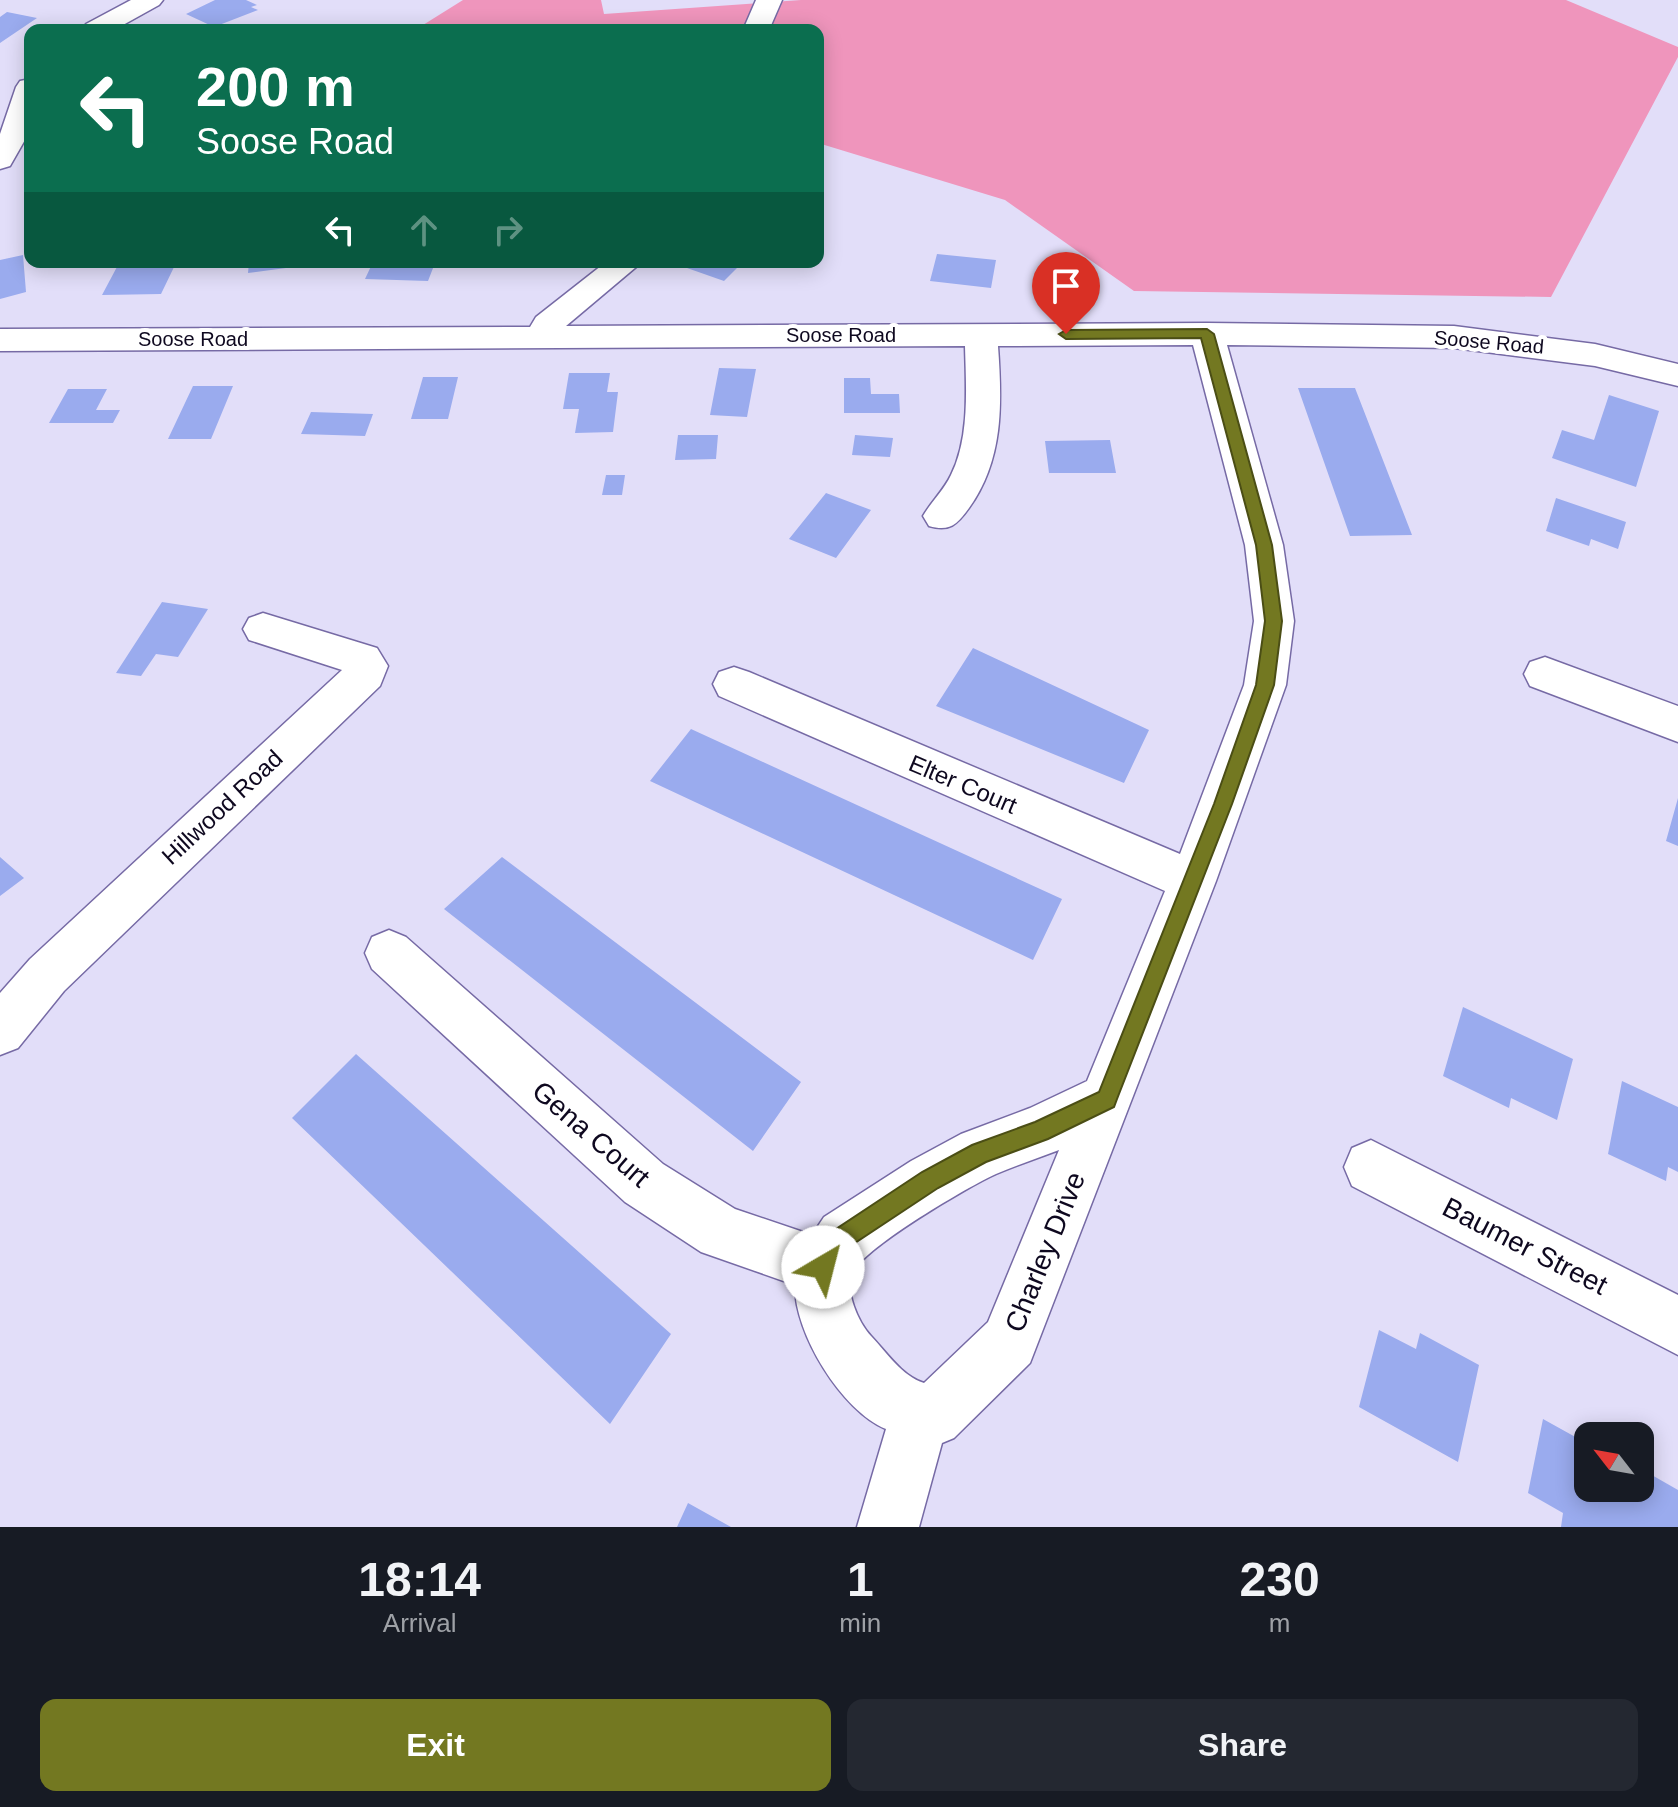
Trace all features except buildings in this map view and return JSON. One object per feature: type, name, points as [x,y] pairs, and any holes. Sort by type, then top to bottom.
[{"type":"street","points":[[106,24],[150,0]]},
{"type":"street","points":[[759,24],[769,0]]},
{"type":"street","points":[[0,160],[15,133],[24,105]]},
{"type":"street","points":[[540,337],[548,324],[618,268]]},
{"type":"street","name":"Soose Road","points":[[0,340],[1207,334],[1454,337],[1565,350],[1678,375]]},
{"type":"street","name":"Charley Drive","points":[[921,1412],[933,1417],[1009,1342],[1193,881],[1265,685],[1274,621],[1264,545],[1207,334]]},
{"type":"street","points":[[942,516],[970,477],[980,432],[984,392],[981,335]]},
{"type":"street","name":"Hillwood Road","points":[[0,1031],[47,975],[365,674],[367,666],[362,660],[263,629]]},
{"type":"street","points":[[1545,674],[1678,724]]},
{"type":"street","name":"Elter Court","points":[[734,684],[1193,881]]},
{"type":"street","name":"Gena Court","points":[[389,953],[644,1183],[721,1232],[823,1267]]},
{"type":"street","points":[[888,1527],[921,1412],[891,1401],[844,1350],[823,1300],[823,1267],[844,1237],[930,1180],[980,1153],[1040,1131],[1107,1099]]},
{"type":"street","name":"Baumer Street","points":[[1371,1167],[1678,1326]]},
{"type":"shaded area","points":[[463,0],[601,0],[604,14],[801,0],[1566,0],[1678,47],[1678,57],[1551,297],[1134,291],[1005,200],[824,145],[824,24],[425,24]]},
{"type":"route","points":[[823,1267],[844,1237],[930,1180],[980,1153],[1040,1131],[1107,1099],[1223,804],[1265,685],[1274,621],[1264,545],[1207,334],[1066,334]]}]
